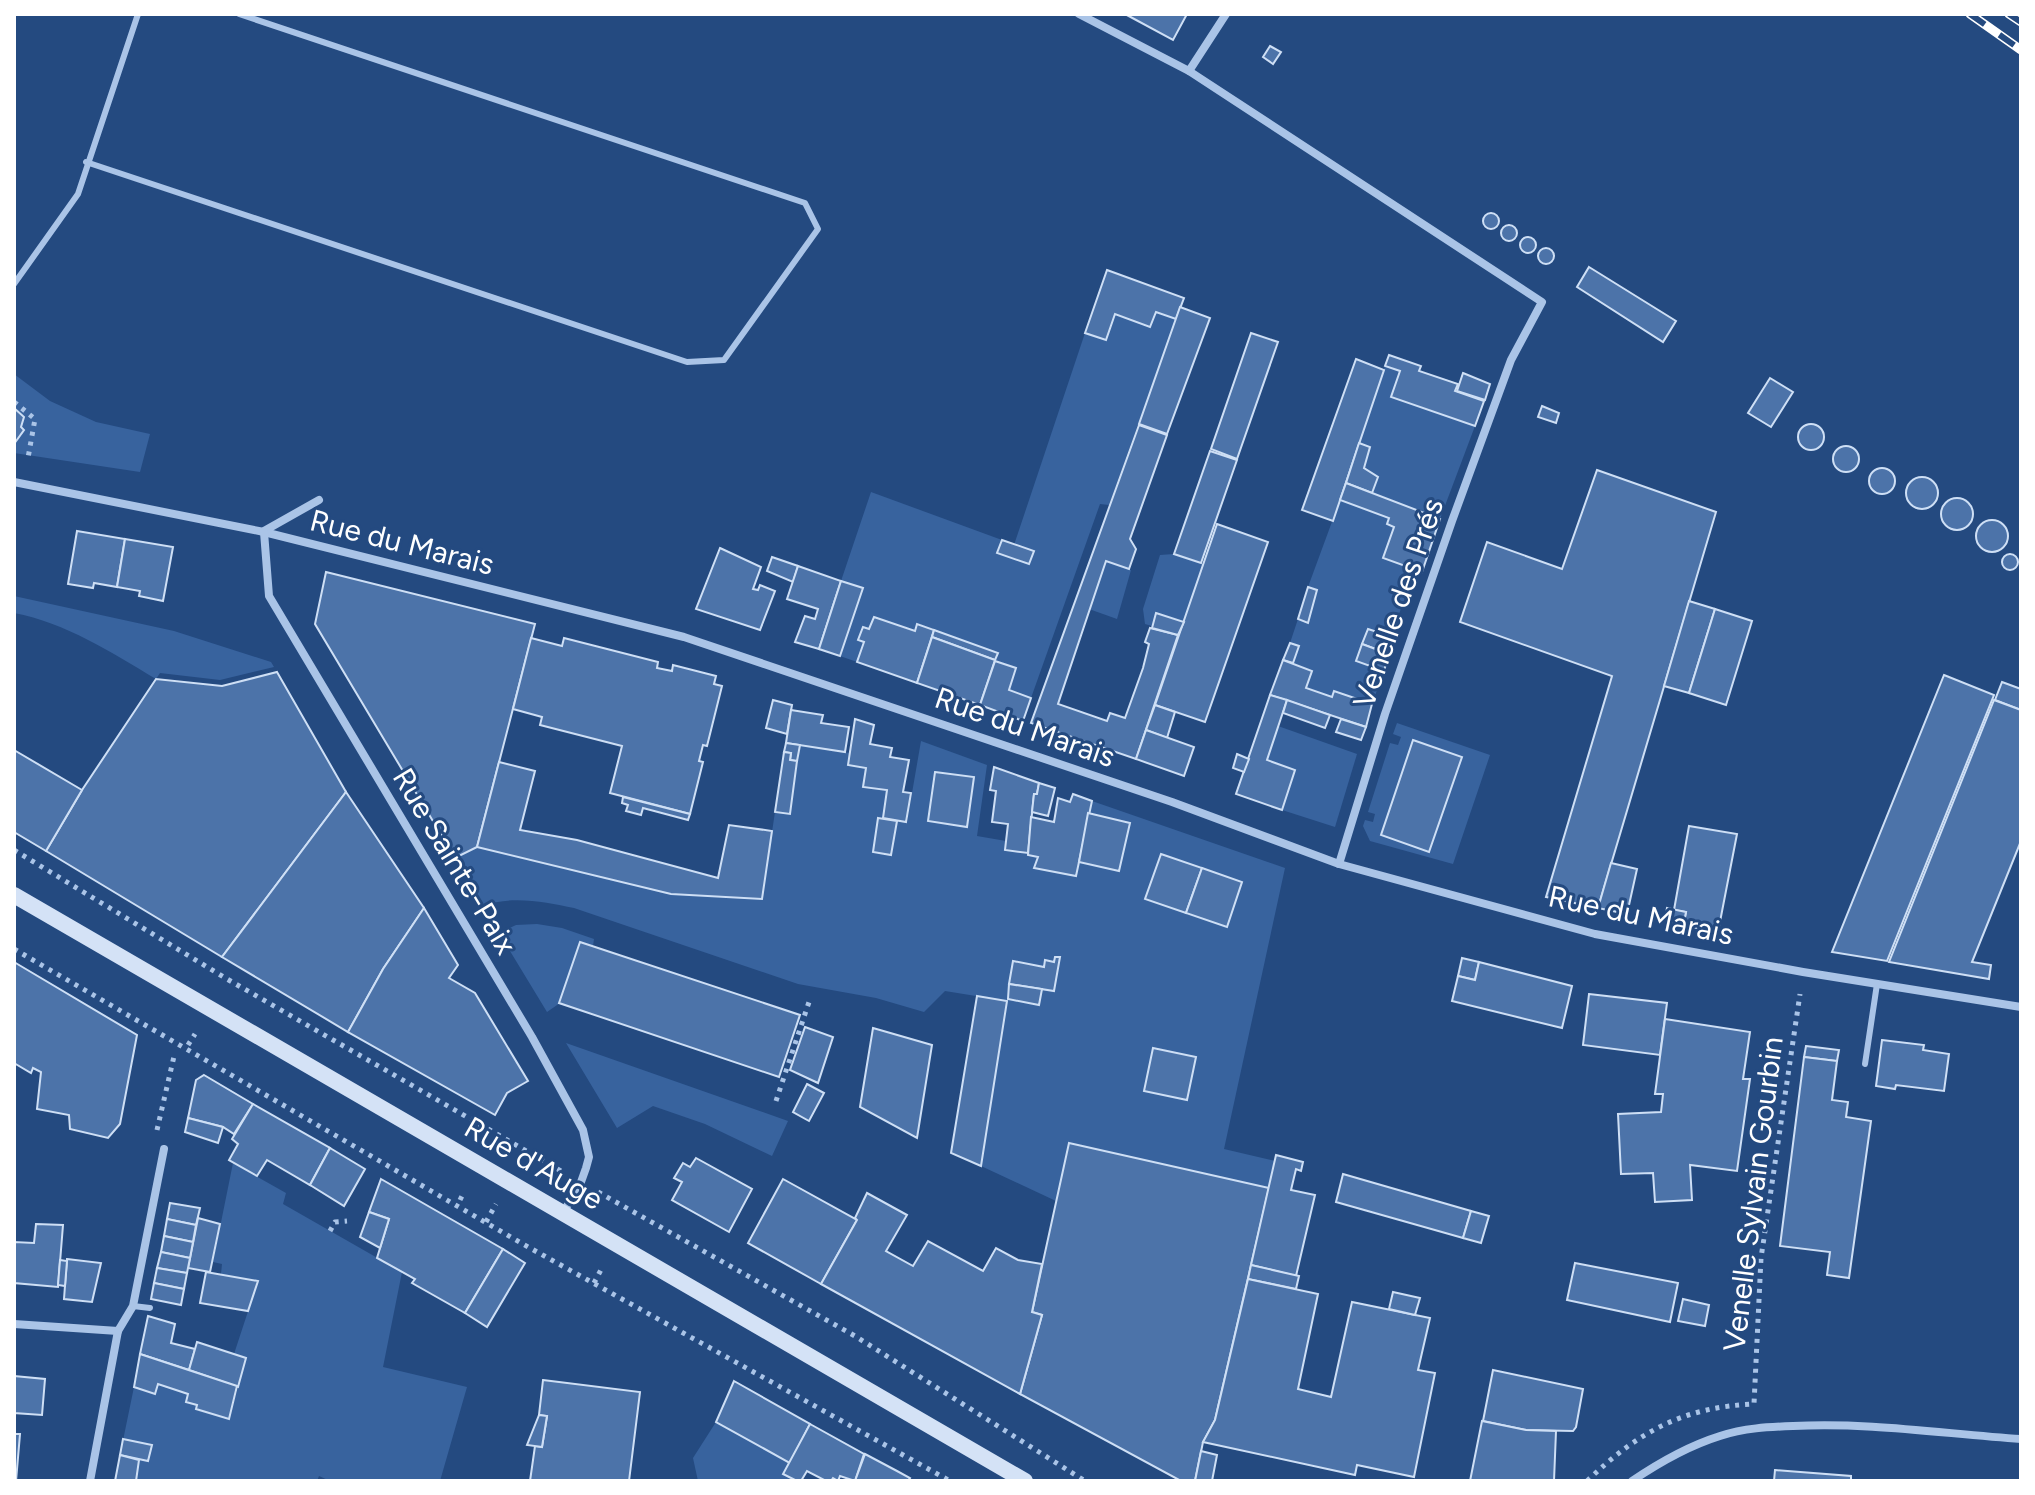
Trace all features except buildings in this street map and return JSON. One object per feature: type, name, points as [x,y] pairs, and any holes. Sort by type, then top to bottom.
[{"type":"main road","name":"Rue d'Auge","points":[[14,895],[1025,1481]]},
{"type":"street","points":[[1079,14],[1189,71],[1226,14]]},
{"type":"street","name":"Venelle des Prés","points":[[1189,71],[1542,302],[1511,360],[1385,714],[1339,864]]},
{"type":"street","name":"Rue du Marais","points":[[14,482],[264,532],[684,637],[1172,802],[1339,864],[1595,934],[2021,1007]]},
{"type":"street","points":[[264,532],[319,500]]},
{"type":"street","name":"Rue Sainte-Paix","points":[[264,532],[269,596],[532,1037],[583,1130],[589,1157],[581,1182],[563,1213]]},
{"type":"street","points":[[90,1481],[118,1331],[133,1306],[164,1149]]},
{"type":"street","points":[[14,1324],[118,1331]]},
{"type":"street","points":[[1632,1481],[1697,1444],[1756,1428],[1845,1423],[2021,1439]]},
{"type":"lane","points":[[14,284],[78,194],[86,162],[138,14]]},
{"type":"lane","points":[[86,162],[687,362],[724,360],[818,229],[805,203],[239,14]]},
{"type":"lane","points":[[1865,1064],[1877,984]]},
{"type":"lane","points":[[133,1306],[150,1308]]},
{"type":"path","points":[[14,402],[35,419],[28,458]]},
{"type":"path","points":[[14,850],[227,979],[855,1336],[1085,1481]]},
{"type":"path","points":[[14,949],[521,1243],[950,1481]]},
{"type":"path","name":"Venelle Sylvain Gourbin","points":[[1754,1404],[1761,1258],[1801,990]]},
{"type":"path","points":[[776,1101],[809,1002]]},
{"type":"path","points":[[188,1045],[195,1034]]},
{"type":"path","points":[[157,1131],[175,1052]]},
{"type":"path","points":[[330,1231],[335,1222],[347,1221]]},
{"type":"shaded area","points":[[1156,312],[1176,319],[1109,505],[1100,504],[1031,698],[1009,690],[1016,668],[995,660],[997,653],[918,624],[915,631],[874,617],[869,629],[863,627],[859,640],[864,642],[857,662],[840,656],[863,589],[841,581],[871,492],[1002,540],[997,553],[1029,564],[1033,551],[1014,545],[1085,333],[1106,340],[1115,314]]},
{"type":"shaded area","points":[[1385,366],[1400,371],[1392,397],[1475,426],[1440,519],[1372,493],[1378,477],[1364,468],[1370,447],[1359,443]]},
{"type":"shaded area","points":[[14,374],[50,401],[96,422],[150,434],[140,472],[14,453]]},
{"type":"shaded area","points":[[1340,500],[1389,518],[1394,527],[1384,558],[1415,570],[1391,636],[1368,629],[1356,660],[1384,671],[1372,704],[1334,691],[1332,697],[1306,688],[1312,671],[1293,663],[1299,646],[1290,643],[1298,619],[1308,622],[1317,591],[1308,587]]},
{"type":"shaded area","points":[[1174,554],[1203,564],[1184,622],[1156,613],[1152,626],[1145,624],[1143,609],[1160,555]]},
{"type":"shaded area","points":[[1106,561],[1131,570],[1117,619],[1089,609]]},
{"type":"shaded area","points":[[14,596],[174,631],[271,662],[274,667],[220,680],[160,673],[156,679],[70,631],[14,613]]},
{"type":"shaded area","points":[[1397,723],[1490,755],[1453,864],[1370,841],[1363,826],[1365,820],[1373,822],[1375,814],[1368,812],[1390,743],[1398,745],[1401,737],[1393,734]],"holes":[[[1413,741],[1462,757],[1429,851],[1381,834]]]},
{"type":"shaded area","points":[[1278,726],[1357,754],[1335,827],[1282,810],[1267,760]]},
{"type":"shaded area","points":[[921,741],[987,765],[977,836],[1006,841],[1005,850],[1038,857],[1034,868],[1075,876],[1079,862],[1119,871],[1130,823],[1088,813],[1092,801],[1285,868],[1224,1149],[1275,1161],[1269,1188],[1069,1143],[1056,1201],[981,1166],[1007,1001],[945,991],[924,1012],[876,998],[798,984],[574,908],[517,900],[483,906],[455,858],[477,847],[671,894],[762,899],[775,812],[790,814],[800,745],[850,753],[848,765],[866,768],[863,787],[887,790],[873,852],[891,855],[897,821],[907,822]],"holes":[[[1161,854],[1242,883],[1227,927],[1145,899]],[[1055,957],[1060,958],[1054,991],[1042,989],[1039,1005],[1008,999],[1013,961],[1044,967],[1045,960],[1054,962]]]},
{"type":"shaded area","points":[[516,925],[562,928],[594,939],[593,946],[580,942],[560,1003],[547,1012],[499,933]]},
{"type":"shaded area","points":[[566,1043],[788,1121],[772,1156],[705,1124],[653,1106],[617,1128]]},
{"type":"shaded area","points":[[233,1163],[286,1193],[283,1204],[402,1272],[383,1367],[467,1387],[440,1481],[330,1481],[319,1476],[317,1481],[136,1481],[139,1460],[120,1455],[134,1387],[154,1393],[158,1384],[188,1394],[186,1402],[197,1405],[197,1410],[229,1419],[246,1359],[234,1354],[258,1281],[221,1274],[222,1264],[213,1262]]},
{"type":"shaded area","points":[[716,1422],[790,1463],[784,1474],[797,1481],[698,1481],[693,1458]]},
{"type":"railway","points":[[1970,14],[2021,50]]},
{"type":"railway","points":[[2009,14],[2021,22]]}]
